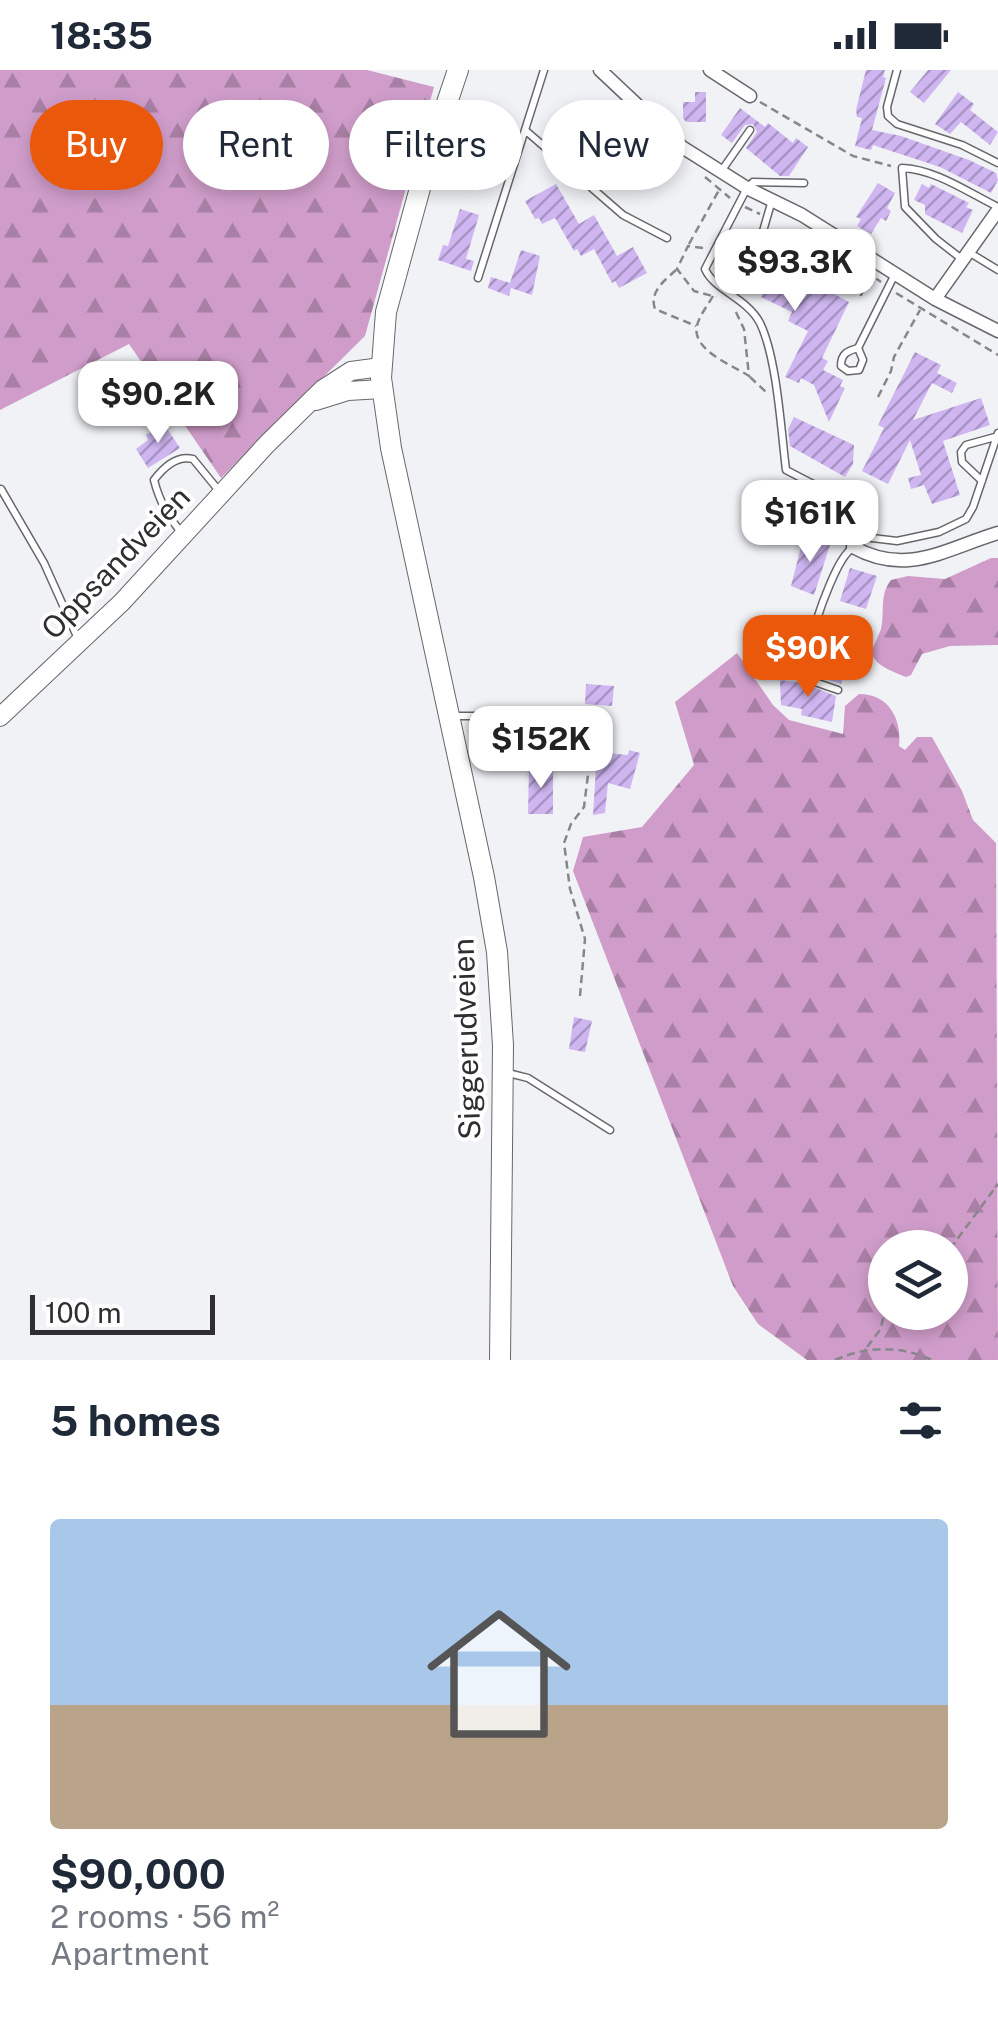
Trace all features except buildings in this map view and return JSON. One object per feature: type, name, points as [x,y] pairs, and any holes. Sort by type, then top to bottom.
[{"type":"main road","name":"Siggerudveien","points":[[458,70],[395,274],[383,327],[381,367],[394,466],[496,940],[502,996],[503,1072],[500,1360]]},
{"type":"main road","name":"Oppsandveien","points":[[0,718],[122,602],[310,402],[342,375],[381,367]]},
{"type":"main road","points":[[310,402],[382,388]]},
{"type":"street","points":[[600,70],[682,147],[721,173],[802,214],[936,300],[998,331]]},
{"type":"street","points":[[710,70],[750,96]]},
{"type":"street","points":[[936,300],[998,209]]},
{"type":"street","points":[[858,542],[882,558],[913,561],[998,533]]},
{"type":"lane","points":[[478,278],[544,70]]},
{"type":"lane","points":[[897,70],[888,116],[897,124],[962,145],[998,163]]},
{"type":"lane","points":[[525,130],[623,215],[667,238]]},
{"type":"lane","points":[[721,173],[750,130]]},
{"type":"lane","points":[[998,209],[932,175],[902,168],[906,207],[936,239],[998,270]]},
{"type":"lane","points":[[804,183],[753,182],[705,269],[709,278],[746,304],[760,324],[778,402],[786,470],[838,497],[858,542]]},
{"type":"lane","points":[[759,245],[772,199]]},
{"type":"lane","points":[[858,348],[894,274]]},
{"type":"lane","points":[[982,482],[962,462],[961,452],[966,445],[997,435]]},
{"type":"lane","points":[[838,690],[809,680],[805,674],[824,602],[842,560],[858,542],[897,541],[954,527],[970,514],[997,435]]},
{"type":"lane","points":[[184,535],[173,524],[158,495],[154,480],[160,472],[176,460],[193,459],[222,494]]},
{"type":"lane","points":[[1,489],[44,563],[80,642]]},
{"type":"lane","points":[[782,674],[805,674]]},
{"type":"lane","points":[[448,716],[479,716],[549,735],[593,734]]},
{"type":"lane","points":[[503,1072],[528,1078],[610,1130]]},
{"type":"path","points":[[750,96],[852,156],[902,168]]},
{"type":"path","points":[[696,326],[661,312],[653,302],[659,286],[677,269],[719,190]]},
{"type":"path","points":[[724,232],[860,295],[866,285],[877,280],[998,355]]},
{"type":"path","points":[[688,246],[714,250]]},
{"type":"path","points":[[677,269],[694,291],[721,299]]},
{"type":"path","points":[[713,296],[696,326],[696,334],[715,358],[732,364],[778,402]]},
{"type":"path","points":[[729,305],[744,329],[748,376]]},
{"type":"path","points":[[878,397],[920,309]]},
{"type":"path","points":[[580,996],[585,939],[570,889],[564,843],[571,824],[585,805],[593,734]]},
{"type":"path","points":[[964,1230],[998,1185]]},
{"type":"path","points":[[866,1348],[878,1330]]},
{"type":"path","points":[[835,1360],[866,1348],[932,1360]]},
{"type":"green space","points":[[0,70],[367,70],[434,87],[430,100],[349,100],[349,190],[405,190],[365,336],[221,478],[129,344],[0,410]]},
{"type":"green space","points":[[998,558],[998,645],[950,646],[922,654],[906,677],[876,661],[872,651],[881,629],[885,592],[891,580],[908,576],[945,579]]},
{"type":"green space","points":[[737,653],[773,705],[789,720],[843,734],[845,706],[859,694],[886,703],[896,718],[899,746],[905,750],[917,737],[932,737],[973,820],[996,843],[998,1360],[807,1360],[758,1324],[733,1286],[573,871],[583,837],[642,827],[694,765],[675,702]]}]
